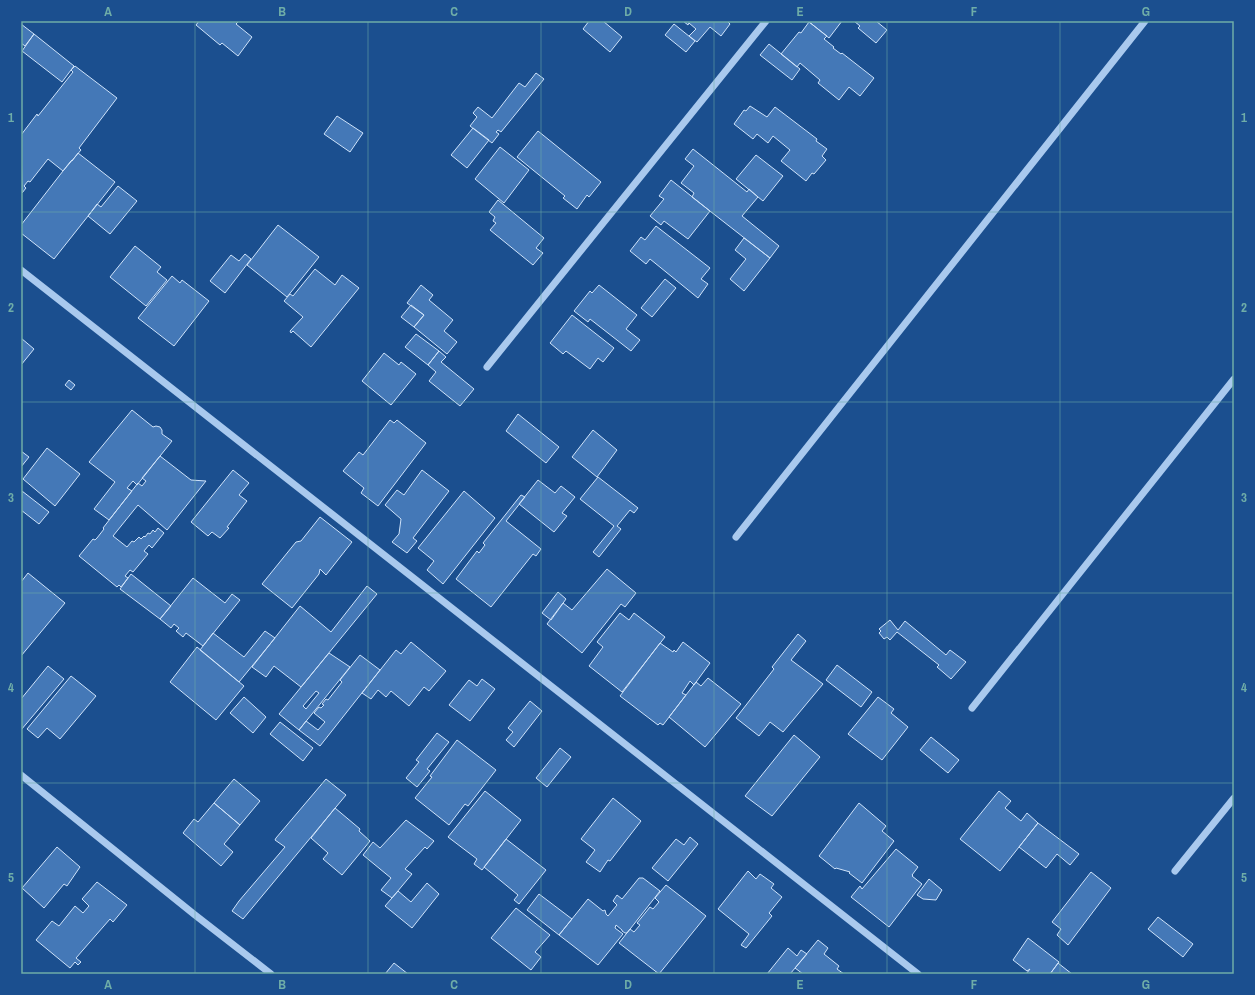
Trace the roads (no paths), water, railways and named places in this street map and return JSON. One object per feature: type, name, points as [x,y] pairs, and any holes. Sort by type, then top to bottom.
[{"type":"street","points":[[486,367],[766,21]]},
{"type":"street","points":[[736,537],[1145,21]]},
{"type":"street","points":[[21,270],[918,974]]},
{"type":"street","points":[[972,708],[1234,379]]},
{"type":"street","points":[[21,775],[271,974]]},
{"type":"street","points":[[1175,871],[1234,798]]}]
